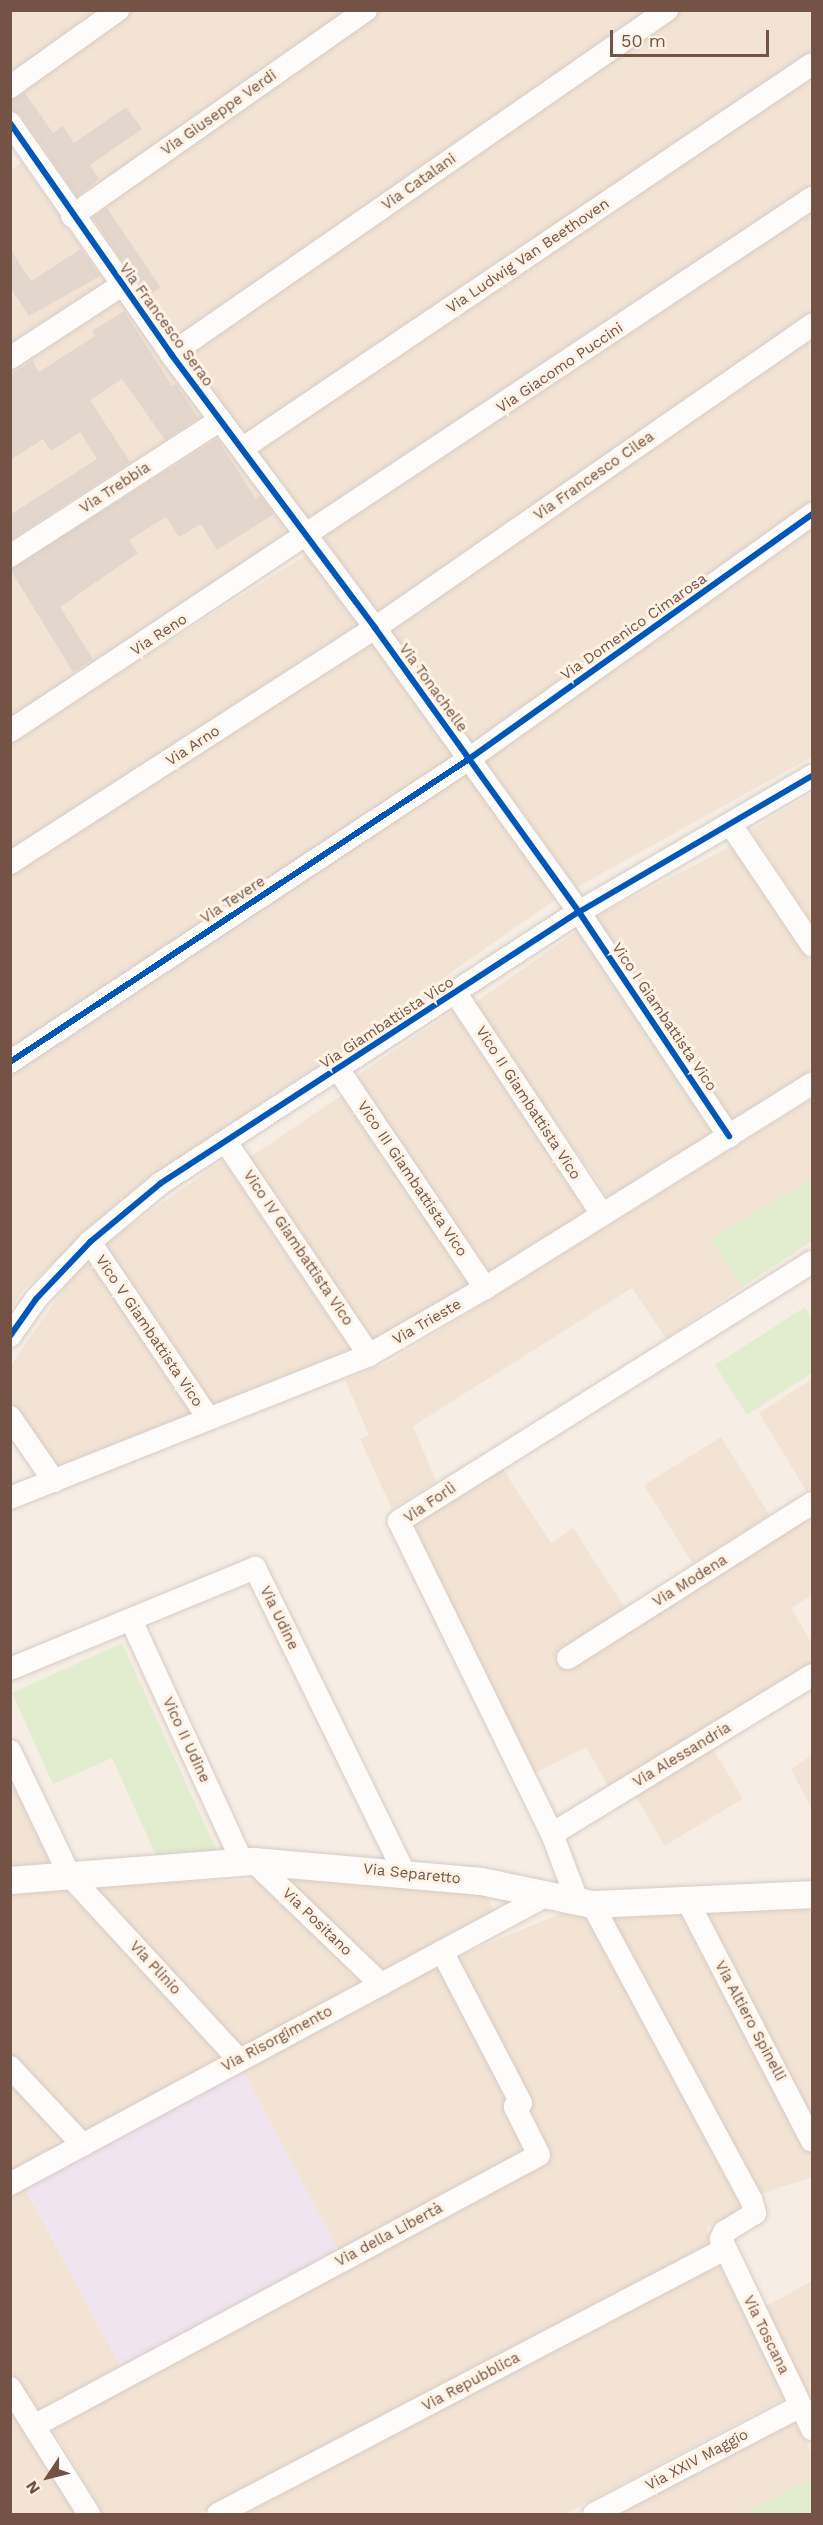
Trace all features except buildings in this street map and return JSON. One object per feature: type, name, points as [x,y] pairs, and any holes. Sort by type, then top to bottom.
[{"type":"street","points":[[10,87],[118,10]]},
{"type":"street","name":"Via Giuseppe Verdi","points":[[72,216],[366,10]]},
{"type":"street","name":"Via Catalani","points":[[171,354],[667,10]]},
{"type":"street","name":"Via Ludwig Van Beethoven","points":[[243,448],[813,64]]},
{"type":"street","name":"Via Francesco Serao","points":[[10,123],[18,152],[72,216],[307,538]]},
{"type":"street","name":"Via Giacomo Puccini","points":[[307,538],[813,198]]},
{"type":"street","points":[[10,358],[122,285]]},
{"type":"street","name":"Via Francesco Cilea","points":[[375,628],[813,325]]},
{"type":"street","name":"Via Trebbia","points":[[10,556],[220,420]]},
{"type":"street","name":"Via Domenico Cimarosa","points":[[469,759],[810,523]]},
{"type":"street","name":"Via Tonachelle","points":[[307,538],[375,628],[579,912]]},
{"type":"street","name":"Via Reno","points":[[10,731],[307,538]]},
{"type":"street","name":"Via Arno","points":[[10,863],[375,628]]},
{"type":"street","name":"Via Tevere","points":[[10,1062],[469,759]]},
{"type":"street","name":"Via Giambattista Vico","points":[[10,1336],[36,1299],[90,1242],[161,1183],[579,912],[813,776]]},
{"type":"street","points":[[731,825],[813,945]]},
{"type":"street","name":"Vico I Giambattista Vico","points":[[579,912],[729,1136]]},
{"type":"street","name":"Vico II Giambattista Vico","points":[[455,992],[602,1214]]},
{"type":"street","name":"Vico III Giambattista Vico","points":[[338,1069],[485,1288]]},
{"type":"street","name":"Via Trieste","points":[[10,1498],[369,1355],[485,1288],[813,1084]]},
{"type":"street","name":"Vico IV Giambattista Vico","points":[[226,1142],[369,1355]]},
{"type":"street","name":"Vico V Giambattista Vico","points":[[90,1242],[209,1419]]},
{"type":"street","name":"Via Forlì","points":[[584,1902],[399,1521],[813,1262]]},
{"type":"street","points":[[10,1417],[54,1481]]},
{"type":"street","name":"Via Modena","points":[[568,1658],[813,1503]]},
{"type":"street","name":"Via Udine","points":[[10,1670],[255,1568],[404,1872]]},
{"type":"street","name":"Vico II Udine","points":[[131,1620],[247,1861]]},
{"type":"street","name":"Via Alessandria","points":[[552,1834],[813,1675]]},
{"type":"street","name":"Via Plinio","points":[[10,1751],[70,1876],[239,2060]]},
{"type":"street","name":"Via Separetto","points":[[10,1880],[247,1861],[404,1872],[481,1881],[545,1896],[584,1902],[813,1894]]},
{"type":"street","name":"Via Positano","points":[[247,1861],[381,1984]]},
{"type":"street","name":"Via Risorgimento","points":[[10,2184],[545,1896]]},
{"type":"street","name":"Via Altiero Spinelli","points":[[687,1900],[813,2141]]},
{"type":"street","name":"Via Repubblica","points":[[218,2514],[723,2244],[724,2232],[754,2213],[751,2199],[584,1902]]},
{"type":"street","name":"Via della Libertà","points":[[34,2426],[539,2155],[515,2107],[521,2103],[442,1951]]},
{"type":"street","points":[[10,2067],[83,2145]]},
{"type":"street","name":"Via Toscana","points":[[723,2244],[813,2429]]},
{"type":"street","points":[[10,2388],[89,2514]]},
{"type":"street","name":"Via XXIV Maggio","points":[[594,2514],[801,2406]]},
{"type":"shaded area","points":[[11,11],[812,11],[812,757],[556,899],[320,1064],[143,1182],[24,1289],[11,1309],[11,741],[303,557],[311,556],[556,898],[566,873],[326,542],[183,362],[11,114]]},
{"type":"shaded area","points":[[22,162],[109,287],[11,351],[11,170]]},
{"type":"shaded area","points":[[118,295],[209,423],[11,551],[11,366]]},
{"type":"shaded area","points":[[214,429],[297,538],[11,719],[11,561]]},
{"type":"shaded area","points":[[812,793],[812,924],[751,830]]},
{"type":"shaded area","points":[[733,845],[812,964],[812,1070],[732,1120],[595,917]]},
{"type":"shaded area","points":[[577,931],[717,1131],[613,1204],[473,1004]]},
{"type":"shaded area","points":[[453,1011],[589,1212],[492,1278],[356,1076]]},
{"type":"shaded area","points":[[345,1093],[473,1283],[378,1347],[250,1157]]},
{"type":"shaded area","points":[[812,1099],[812,1178],[711,1240],[742,1287],[666,1338],[632,1288],[413,1426],[436,1481],[392,1509],[360,1439],[369,1435],[345,1380],[389,1362]]},
{"type":"shaded area","points":[[223,1160],[352,1351],[214,1408],[107,1252],[106,1243]]},
{"type":"shaded area","points":[[94,1264],[195,1415],[55,1468],[11,1400],[10,1367],[75,1272],[83,1265]]},
{"type":"shaded area","points":[[812,1379],[812,1489],[807,1492],[759,1413]]},
{"type":"shaded area","points":[[721,1437],[770,1515],[693,1563],[644,1485]]},
{"type":"shaded area","points":[[501,1466],[551,1543],[573,1528],[636,1625],[812,1510],[812,1595],[791,1608],[812,1644],[812,1664],[609,1788],[586,1747],[529,1776],[410,1526]]},
{"type":"shaded area","points":[[713,1749],[743,1799],[665,1846],[635,1796]]},
{"type":"shaded area","points":[[812,1755],[812,1810],[791,1769]]},
{"type":"shaded area","points":[[10,1775],[49,1858],[47,1865],[11,1868]]},
{"type":"shaded area","points":[[283,1877],[481,1887],[495,1911],[384,1973]]},
{"type":"shaded area","points":[[263,1880],[369,1979],[242,2049],[95,1891],[97,1884],[105,1883]]},
{"type":"shaded area","points":[[63,1887],[227,2058],[83,2132],[11,2054],[11,1894]]},
{"type":"shaded area","points":[[812,1905],[812,2177],[757,2195],[607,1921],[611,1910]]},
{"type":"shaded area","points":[[586,1913],[743,2210],[706,2228],[714,2247],[197,2514],[103,2514],[52,2428],[552,2159],[454,1958],[557,1915]]},
{"type":"shaded area","points":[[442,1964],[513,2100],[529,2152],[339,2251],[242,2069]]},
{"type":"shaded area","points":[[242,2069],[339,2251],[121,2367],[24,2185]]},
{"type":"shaded area","points":[[10,2080],[69,2143],[10,2174]]},
{"type":"shaded area","points":[[24,2186],[120,2366],[38,2412],[11,2370],[10,2194]]},
{"type":"shaded area","points":[[719,2264],[787,2397],[565,2514],[244,2514]]},
{"type":"shaded area","points":[[812,2281],[812,2404],[763,2308]]},
{"type":"shaded area","points":[[10,2401],[78,2514],[11,2514]]},
{"type":"shaded area","points":[[795,2417],[812,2454],[812,2479],[742,2514],[607,2514]]},
{"type":"green space","points":[[812,1178],[812,1241],[742,1287],[711,1240]]},
{"type":"green space","points":[[805,1307],[812,1319],[812,1373],[747,1415],[715,1365]]},
{"type":"green space","points":[[122,1643],[217,1851],[156,1855],[112,1758],[53,1784],[12,1693]]},
{"type":"green space","points":[[812,2479],[812,2514],[742,2514]]},
{"type":"cycle path","points":[[10,123],[171,354],[375,628],[579,912],[729,1136]]},
{"type":"cycle path","points":[[10,1062],[469,759],[812,514]]},
{"type":"cycle path","points":[[10,1336],[36,1299],[90,1242],[161,1183],[579,912],[812,776]]}]
